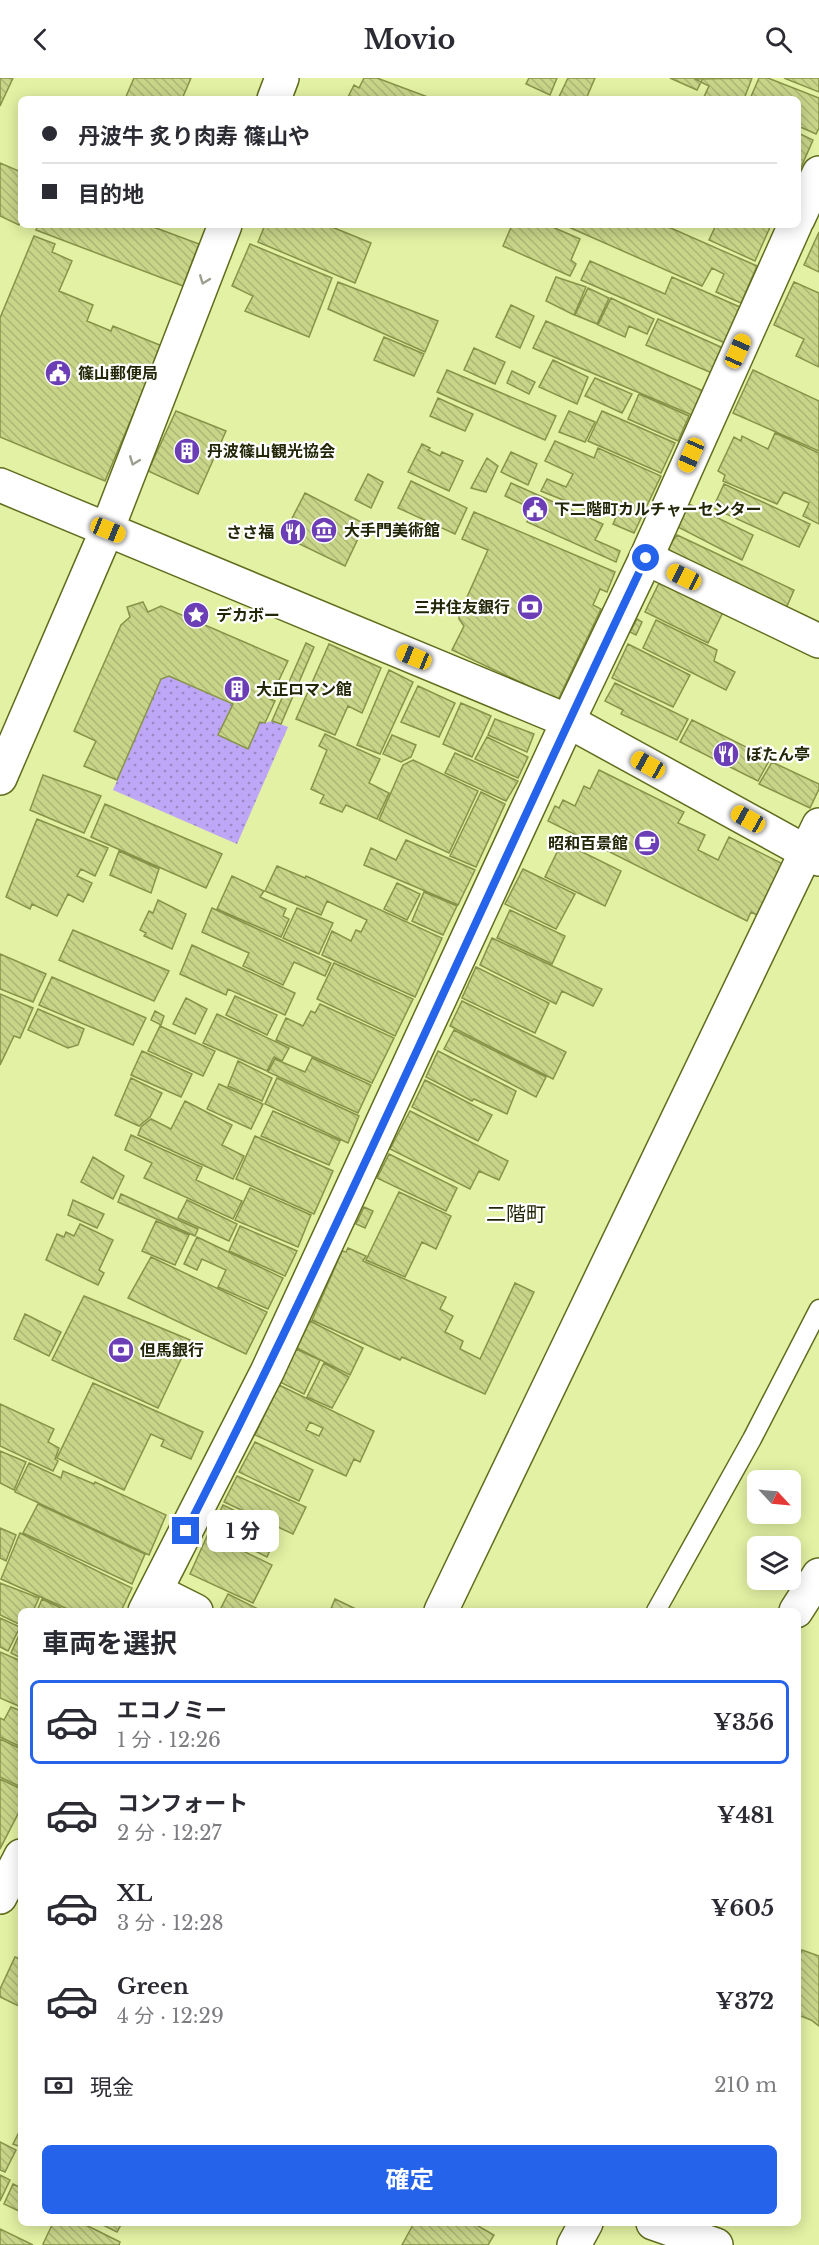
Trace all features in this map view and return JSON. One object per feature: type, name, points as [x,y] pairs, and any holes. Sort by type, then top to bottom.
[{"type":"street","points":[[275,96],[282,78]]},
{"type":"street","points":[[801,212],[819,173]]},
{"type":"street","points":[[0,778],[108,530],[224,228]]},
{"type":"street","points":[[182,1608],[151,1601],[267,1372],[568,721],[646,558],[794,228]]},
{"type":"street","points":[[0,485],[568,721],[815,845],[442,1608]]},
{"type":"street","points":[[646,558],[819,641]]},
{"type":"street","points":[[798,1608],[819,1575]]},
{"type":"street","points":[[6,1892],[18,1863]]},
{"type":"street","points":[[574,2245],[584,2226]]},
{"type":"street","points":[[662,2226],[716,2245]]},
{"type":"lane","points":[[658,1608],[752,1439],[819,1309]]},
{"type":"shaded area","points":[[169,676],[233,704],[218,735],[247,749],[260,722],[272,721],[288,727],[237,844],[113,790],[161,679]]},
{"type":"building","points":[[0,78],[13,78],[0,106]]},
{"type":"building","points":[[134,78],[191,78],[183,96],[126,96]]},
{"type":"building","points":[[364,78],[377,78],[425,96],[348,96],[354,85],[359,88]]},
{"type":"building","points":[[529,78],[557,78],[550,95],[526,84]]},
{"type":"building","points":[[568,78],[595,78],[587,96],[559,96]]},
{"type":"building","points":[[670,78],[703,78],[697,90]]},
{"type":"building","points":[[752,78],[745,96],[704,96],[709,86],[695,79]]},
{"type":"building","points":[[759,78],[768,78],[819,98],[819,128],[816,134],[801,127],[801,96],[751,96]]},
{"type":"building","points":[[784,78],[819,78],[819,92]]},
{"type":"building","points":[[801,134],[813,140],[801,167]]},
{"type":"building","points":[[0,163],[18,171],[18,225],[0,216]]},
{"type":"building","points":[[37,228],[156,228],[199,244],[183,286],[36,230]]},
{"type":"building","points":[[264,228],[334,228],[371,243],[355,283],[258,242]]},
{"type":"building","points":[[511,228],[555,228],[580,239],[571,260],[576,264],[570,276],[503,246]]},
{"type":"building","points":[[571,228],[671,228],[757,266],[741,303],[716,292],[724,274],[712,268],[702,286]]},
{"type":"building","points":[[715,228],[770,228],[755,261],[709,240]]},
{"type":"building","points":[[819,232],[819,272],[804,265]]},
{"type":"building","points":[[34,236],[55,244],[52,252],[72,261],[59,291],[93,305],[87,321],[111,331],[113,326],[162,346],[105,481],[0,437],[0,318]]},
{"type":"building","points":[[250,244],[332,278],[309,337],[245,311],[253,296],[232,286]]},
{"type":"building","points":[[590,261],[665,294],[672,277],[742,308],[727,344],[581,280]]},
{"type":"building","points":[[556,277],[586,287],[574,315],[546,301]]},
{"type":"building","points":[[338,282],[438,321],[425,352],[328,309]]},
{"type":"building","points":[[794,282],[819,293],[819,367],[796,356],[804,339],[774,325]]},
{"type":"building","points":[[588,288],[609,298],[597,324],[575,315]]},
{"type":"building","points":[[611,298],[654,319],[647,334],[629,326],[625,337],[598,325]]},
{"type":"building","points":[[511,305],[534,316],[520,348],[496,337]]},
{"type":"building","points":[[658,319],[723,348],[712,373],[646,345]]},
{"type":"building","points":[[546,321],[703,391],[692,415],[533,348]]},
{"type":"building","points":[[384,337],[424,354],[414,376],[374,360]]},
{"type":"building","points":[[474,348],[505,362],[495,384],[464,370]]},
{"type":"building","points":[[553,360],[588,377],[577,404],[539,387]]},
{"type":"building","points":[[447,370],[556,416],[545,440],[437,392]]},
{"type":"building","points":[[753,370],[819,401],[819,451],[733,413]]},
{"type":"building","points":[[512,371],[535,382],[529,394],[507,383]]},
{"type":"building","points":[[595,378],[632,394],[622,413],[585,396]]},
{"type":"building","points":[[639,394],[689,416],[678,441],[628,419]]},
{"type":"building","points":[[438,398],[473,414],[465,431],[430,416]]},
{"type":"building","name":"丹波篠山観光協会","points":[[176,411],[226,431],[198,494],[148,471]]},
{"type":"building","points":[[569,411],[595,422],[585,442],[559,432]]},
{"type":"building","points":[[602,411],[675,443],[661,473],[588,441]]},
{"type":"building","points":[[775,433],[819,453],[819,524],[803,516],[809,503],[784,492],[777,504],[723,481],[725,475],[718,471],[734,437],[741,441],[742,436],[768,449]]},
{"type":"building","points":[[555,441],[594,458],[598,448],[661,476],[634,533],[613,524],[617,515],[603,509],[600,515],[541,491],[547,479],[566,487],[573,474],[545,461]]},
{"type":"building","points":[[422,444],[440,456],[442,452],[463,461],[449,491],[408,472]]},
{"type":"building","points":[[511,452],[537,464],[528,485],[501,472]]},
{"type":"building","points":[[487,458],[498,466],[486,492],[471,488]]},
{"type":"building","points":[[368,474],[383,482],[371,508],[355,500]]},
{"type":"building","points":[[411,481],[467,508],[455,534],[398,508]]},
{"type":"building","points":[[511,483],[603,524],[595,540],[620,551],[616,562],[527,522],[533,509],[505,496]]},
{"type":"building","points":[[724,484],[810,524],[799,547],[713,508]]},
{"type":"building","name":"大手門美術館","points":[[305,493],[365,524],[345,566],[283,536]]},
{"type":"building","points":[[689,504],[753,535],[742,560],[678,527]]},
{"type":"building","name":"三井住友銀行","points":[[474,512],[615,572],[607,592],[600,589],[593,605],[601,609],[558,700],[452,650],[464,626],[459,615],[488,550],[462,539]]},
{"type":"building","points":[[677,535],[794,590],[784,613],[662,555]]},
{"type":"building","points":[[660,581],[725,608],[708,643],[645,612]]},
{"type":"building","name":"大正ロマン館","points":[[143,602],[148,612],[161,606],[288,661],[270,699],[275,701],[265,723],[260,722],[248,749],[218,735],[233,704],[169,676],[161,679],[117,780],[84,766],[96,741],[74,731],[121,625],[130,617],[127,607]]},
{"type":"building","points":[[637,619],[642,622],[636,635],[630,632]]},
{"type":"building","points":[[656,620],[717,650],[714,661],[735,672],[726,690],[643,648]]},
{"type":"building","points":[[306,643],[314,647],[281,724],[272,721]]},
{"type":"building","points":[[329,644],[381,668],[362,713],[348,706],[335,735],[296,719]]},
{"type":"building","points":[[628,644],[690,675],[673,707],[612,678]]},
{"type":"building","points":[[389,670],[413,682],[380,754],[357,745]]},
{"type":"building","points":[[615,683],[688,719],[677,740],[621,714],[623,710],[605,701]]},
{"type":"building","points":[[418,686],[455,703],[439,737],[401,722]]},
{"type":"building","points":[[461,703],[491,716],[472,757],[443,744]]},
{"type":"building","points":[[495,719],[534,734],[527,752],[488,735]]},
{"type":"building","points":[[692,720],[770,759],[758,781],[680,742]]},
{"type":"building","points":[[325,734],[380,759],[369,783],[389,793],[377,819],[346,805],[342,812],[320,803],[324,795],[311,789],[327,750],[319,746]]},
{"type":"building","points":[[392,735],[416,745],[411,757],[401,762],[383,754]]},
{"type":"building","points":[[487,737],[528,757],[518,778],[475,759]]},
{"type":"building","points":[[455,753],[518,781],[506,801],[445,773]]},
{"type":"building","points":[[413,760],[478,791],[449,853],[379,820],[403,765]]},
{"type":"building","points":[[772,762],[819,784],[810,808],[759,784]]},
{"type":"building","name":"昭和百景館","points":[[599,770],[684,812],[678,823],[705,835],[698,850],[718,860],[729,837],[783,864],[759,916],[751,912],[747,921],[548,821],[555,806],[559,808],[563,800],[575,806],[584,786],[590,789]]},
{"type":"building","points":[[43,775],[101,796],[84,833],[30,810]]},
{"type":"building","points":[[481,792],[505,804],[476,867],[450,856]]},
{"type":"building","points":[[105,804],[222,854],[206,888],[91,837]]},
{"type":"building","points":[[37,819],[108,848],[95,876],[81,869],[77,876],[92,883],[83,902],[68,894],[57,916],[32,904],[30,909],[6,897]]},
{"type":"building","points":[[406,840],[475,870],[458,905],[364,865],[371,848],[396,860]]},
{"type":"building","points":[[562,842],[621,871],[605,906],[545,877]]},
{"type":"building","points":[[119,851],[159,869],[151,893],[110,875]]},
{"type":"building","points":[[277,866],[305,878],[306,876],[442,938],[415,997],[322,955],[332,931],[351,941],[356,930],[361,932],[367,920],[327,901],[321,915],[265,891]]},
{"type":"building","points":[[523,869],[575,894],[556,929],[505,904]]},
{"type":"building","points":[[232,876],[264,891],[260,897],[286,909],[283,916],[289,919],[281,937],[217,909]]},
{"type":"building","points":[[397,883],[420,894],[407,920],[384,909]]},
{"type":"building","points":[[424,892],[457,906],[443,935],[412,921]]},
{"type":"building","points":[[158,900],[186,914],[172,949],[144,936],[146,933],[140,930],[149,911],[153,913]]},
{"type":"building","points":[[212,908],[331,963],[325,976],[294,962],[283,985],[243,966],[249,953],[202,932]]},
{"type":"building","points":[[297,908],[333,923],[319,954],[283,938]]},
{"type":"building","points":[[510,910],[565,936],[552,964],[497,938]]},
{"type":"building","points":[[73,930],[169,971],[154,1001],[59,960]]},
{"type":"building","points":[[492,938],[602,989],[593,1006],[562,991],[556,1004],[480,965]]},
{"type":"building","points":[[192,945],[295,993],[285,1015],[228,989],[226,995],[180,974]]},
{"type":"building","points":[[0,954],[46,974],[33,1002],[0,989]]},
{"type":"building","points":[[334,963],[413,999],[395,1036],[317,999]]},
{"type":"building","points":[[476,967],[549,1003],[535,1033],[462,998]]},
{"type":"building","points":[[52,977],[146,1018],[133,1045],[39,1005]]},
{"type":"building","points":[[0,994],[33,1008],[20,1038],[14,1036],[0,1065]]},
{"type":"building","points":[[235,996],[277,1015],[267,1035],[226,1015]]},
{"type":"building","points":[[186,998],[207,1009],[195,1034],[173,1024]]},
{"type":"building","points":[[462,1001],[566,1052],[553,1079],[450,1026]]},
{"type":"building","points":[[320,1004],[394,1038],[372,1083],[276,1040],[286,1018],[303,1026],[311,1011],[315,1013]]},
{"type":"building","points":[[38,1009],[84,1029],[78,1045],[68,1048],[28,1030]]},
{"type":"building","points":[[155,1011],[164,1016],[161,1025],[151,1020]]},
{"type":"building","points":[[217,1014],[289,1048],[282,1061],[274,1057],[267,1071],[203,1043]]},
{"type":"building","points":[[160,1026],[215,1051],[203,1076],[148,1051]]},
{"type":"building","points":[[454,1030],[546,1077],[536,1097],[444,1049]]},
{"type":"building","points":[[142,1051],[192,1074],[181,1097],[131,1075]]},
{"type":"building","points":[[438,1051],[516,1091],[507,1114],[474,1099],[472,1101],[426,1077]]},
{"type":"building","points":[[312,1058],[371,1085],[358,1113],[268,1072],[275,1059],[305,1072]]},
{"type":"building","points":[[238,1061],[272,1078],[262,1101],[228,1086]]},
{"type":"building","points":[[131,1078],[162,1093],[150,1117],[139,1126],[115,1115]]},
{"type":"building","points":[[277,1078],[359,1116],[348,1143],[265,1104]]},
{"type":"building","points":[[425,1080],[492,1115],[478,1141],[412,1107]]},
{"type":"building","points":[[219,1084],[263,1104],[251,1129],[207,1109]]},
{"type":"building","points":[[185,1101],[232,1125],[222,1145],[244,1156],[233,1179],[138,1135],[141,1127],[151,1119],[171,1129]]},
{"type":"building","points":[[273,1111],[340,1141],[329,1165],[261,1136]]},
{"type":"building","points":[[410,1111],[508,1161],[499,1180],[479,1171],[470,1189],[390,1149]]},
{"type":"building","points":[[131,1135],[202,1167],[196,1180],[242,1201],[233,1219],[144,1178],[152,1163],[125,1150]]},
{"type":"building","points":[[255,1136],[333,1171],[314,1214],[236,1179]]},
{"type":"building","points":[[389,1154],[457,1188],[446,1211],[377,1178]]},
{"type":"building","points":[[93,1157],[124,1176],[113,1199],[81,1182]]},
{"type":"building","points":[[250,1188],[311,1215],[298,1247],[235,1220]]},
{"type":"building","points":[[399,1192],[451,1216],[436,1249],[422,1242],[405,1277],[366,1260]]},
{"type":"building","points":[[121,1194],[198,1229],[195,1236],[118,1202]]},
{"type":"building","points":[[73,1200],[104,1214],[97,1228],[68,1215]]},
{"type":"building","points":[[187,1200],[237,1224],[229,1241],[178,1218]]},
{"type":"building","points":[[364,1207],[373,1211],[365,1228],[356,1224]]},
{"type":"building","points":[[156,1221],[189,1235],[175,1265],[142,1251]]},
{"type":"building","points":[[80,1224],[113,1240],[99,1270],[104,1273],[98,1285],[46,1260],[57,1234],[64,1237],[66,1232],[74,1236]]},
{"type":"building","points":[[240,1226],[297,1251],[285,1276],[229,1251]]},
{"type":"building","points":[[197,1237],[283,1278],[268,1309],[218,1287],[226,1270],[202,1259],[197,1270],[184,1264]]},
{"type":"building","points":[[348,1248],[366,1256],[363,1261],[446,1297],[440,1309],[453,1316],[445,1332],[463,1341],[460,1349],[480,1359],[515,1283],[534,1292],[485,1394],[402,1357],[400,1360],[312,1320],[342,1251],[346,1252]]},
{"type":"building","points":[[151,1257],[267,1312],[246,1354],[128,1298]]},
{"type":"building","name":"但馬銀行","points":[[84,1296],[190,1340],[158,1408],[52,1360]]},
{"type":"building","points":[[25,1314],[61,1332],[49,1356],[14,1339]]},
{"type":"building","points":[[310,1321],[363,1348],[350,1375],[297,1348]]},
{"type":"building","points":[[296,1349],[320,1360],[304,1394],[280,1382]]},
{"type":"building","points":[[324,1363],[349,1377],[332,1408],[307,1397]]},
{"type":"building","points":[[93,1383],[203,1432],[191,1459],[161,1446],[164,1440],[151,1434],[124,1490],[57,1458]]},
{"type":"building","points":[[279,1385],[374,1431],[360,1462],[354,1459],[346,1476],[255,1435]],"holes":[[[310,1422],[323,1428],[319,1436],[306,1430]]]},
{"type":"building","points":[[0,1404],[54,1429],[48,1442],[59,1448],[55,1459],[58,1461],[53,1471],[0,1446]]},
{"type":"building","points":[[255,1442],[313,1470],[299,1501],[239,1472]]},
{"type":"building","points":[[0,1451],[26,1462],[14,1490],[0,1483]]},
{"type":"building","points":[[29,1463],[61,1478],[63,1471],[94,1484],[95,1482],[166,1515],[149,1555],[15,1492]]},
{"type":"building","points":[[237,1476],[306,1507],[293,1534],[224,1502]]},
{"type":"building","points":[[38,1504],[145,1554],[132,1584],[23,1533]]},
{"type":"building","points":[[223,1505],[278,1532],[267,1557],[237,1542],[236,1546],[210,1532]]},
{"type":"building","points":[[0,1528],[16,1535],[6,1561],[0,1558]]},
{"type":"building","points":[[20,1533],[132,1588],[122,1608],[65,1608],[1,1579]]},
{"type":"building","points":[[208,1534],[272,1565],[253,1603],[190,1574]]},
{"type":"building","points":[[0,1583],[39,1598],[34,1608],[18,1608],[18,1624],[0,1615]]},
{"type":"building","points":[[228,1594],[256,1608],[221,1608]]},
{"type":"building","points":[[42,1599],[61,1608],[38,1608]]},
{"type":"building","points":[[335,1599],[354,1608],[331,1608]]},
{"type":"building","points":[[0,1618],[18,1626],[18,1631],[8,1651],[0,1647]]},
{"type":"building","points":[[18,1637],[18,1656],[11,1653]]},
{"type":"building","points":[[0,1652],[18,1660],[18,1706],[0,1698]]},
{"type":"building","points":[[11,1707],[18,1710],[18,1746],[0,1737],[0,1718],[4,1720]]},
{"type":"building","points":[[0,1739],[18,1748],[18,1786],[0,1777]]},
{"type":"building","points":[[0,1779],[18,1788],[18,1814],[0,1849]]},
{"type":"building","points":[[802,1950],[819,1956],[819,2026],[801,2016]]},
{"type":"building","points":[[15,1957],[18,1958],[18,2006],[0,1997],[0,1989]]},
{"type":"building","points":[[18,2134],[18,2146],[13,2144]]},
{"type":"building","points":[[0,2142],[16,2150],[5,2172],[0,2170]]},
{"type":"building","points":[[0,2175],[10,2180],[0,2201]]},
{"type":"building","points":[[13,2184],[18,2186],[18,2211],[4,2204]]},
{"type":"building","points":[[52,2226],[88,2226],[120,2242],[119,2245],[43,2244]]},
{"type":"building","points":[[105,2226],[120,2226],[117,2232]]},
{"type":"building","points":[[412,2226],[478,2226],[494,2235],[488,2245],[402,2245]]},
{"type":"building","points":[[0,2229],[33,2245],[0,2245]]},
{"type":"place","name":"篠山郵便局","points":[[58,373]]},
{"type":"place","name":"丹波篠山観光協会","points":[[187,451]]},
{"type":"place","name":"下二階町カルチャーセンター","points":[[535,509]]},
{"type":"place","name":"大手門美術館","points":[[324,530]]},
{"type":"place","name":"ささ福","points":[[293,532]]},
{"type":"place","name":"三井住友銀行","points":[[530,607]]},
{"type":"place","name":"デカボー","points":[[196,615]]},
{"type":"place","name":"大正ロマン館","points":[[237,689]]},
{"type":"place","name":"ぼたん亭","points":[[726,754]]},
{"type":"place","name":"昭和百景館","points":[[647,843]]},
{"type":"place","name":"但馬銀行","points":[[121,1350]]},
{"type":"district","name":"二階町","points":[[516,1214]]},
{"type":"route","points":[[186,1531],[267,1372],[568,721],[646,558]]}]
